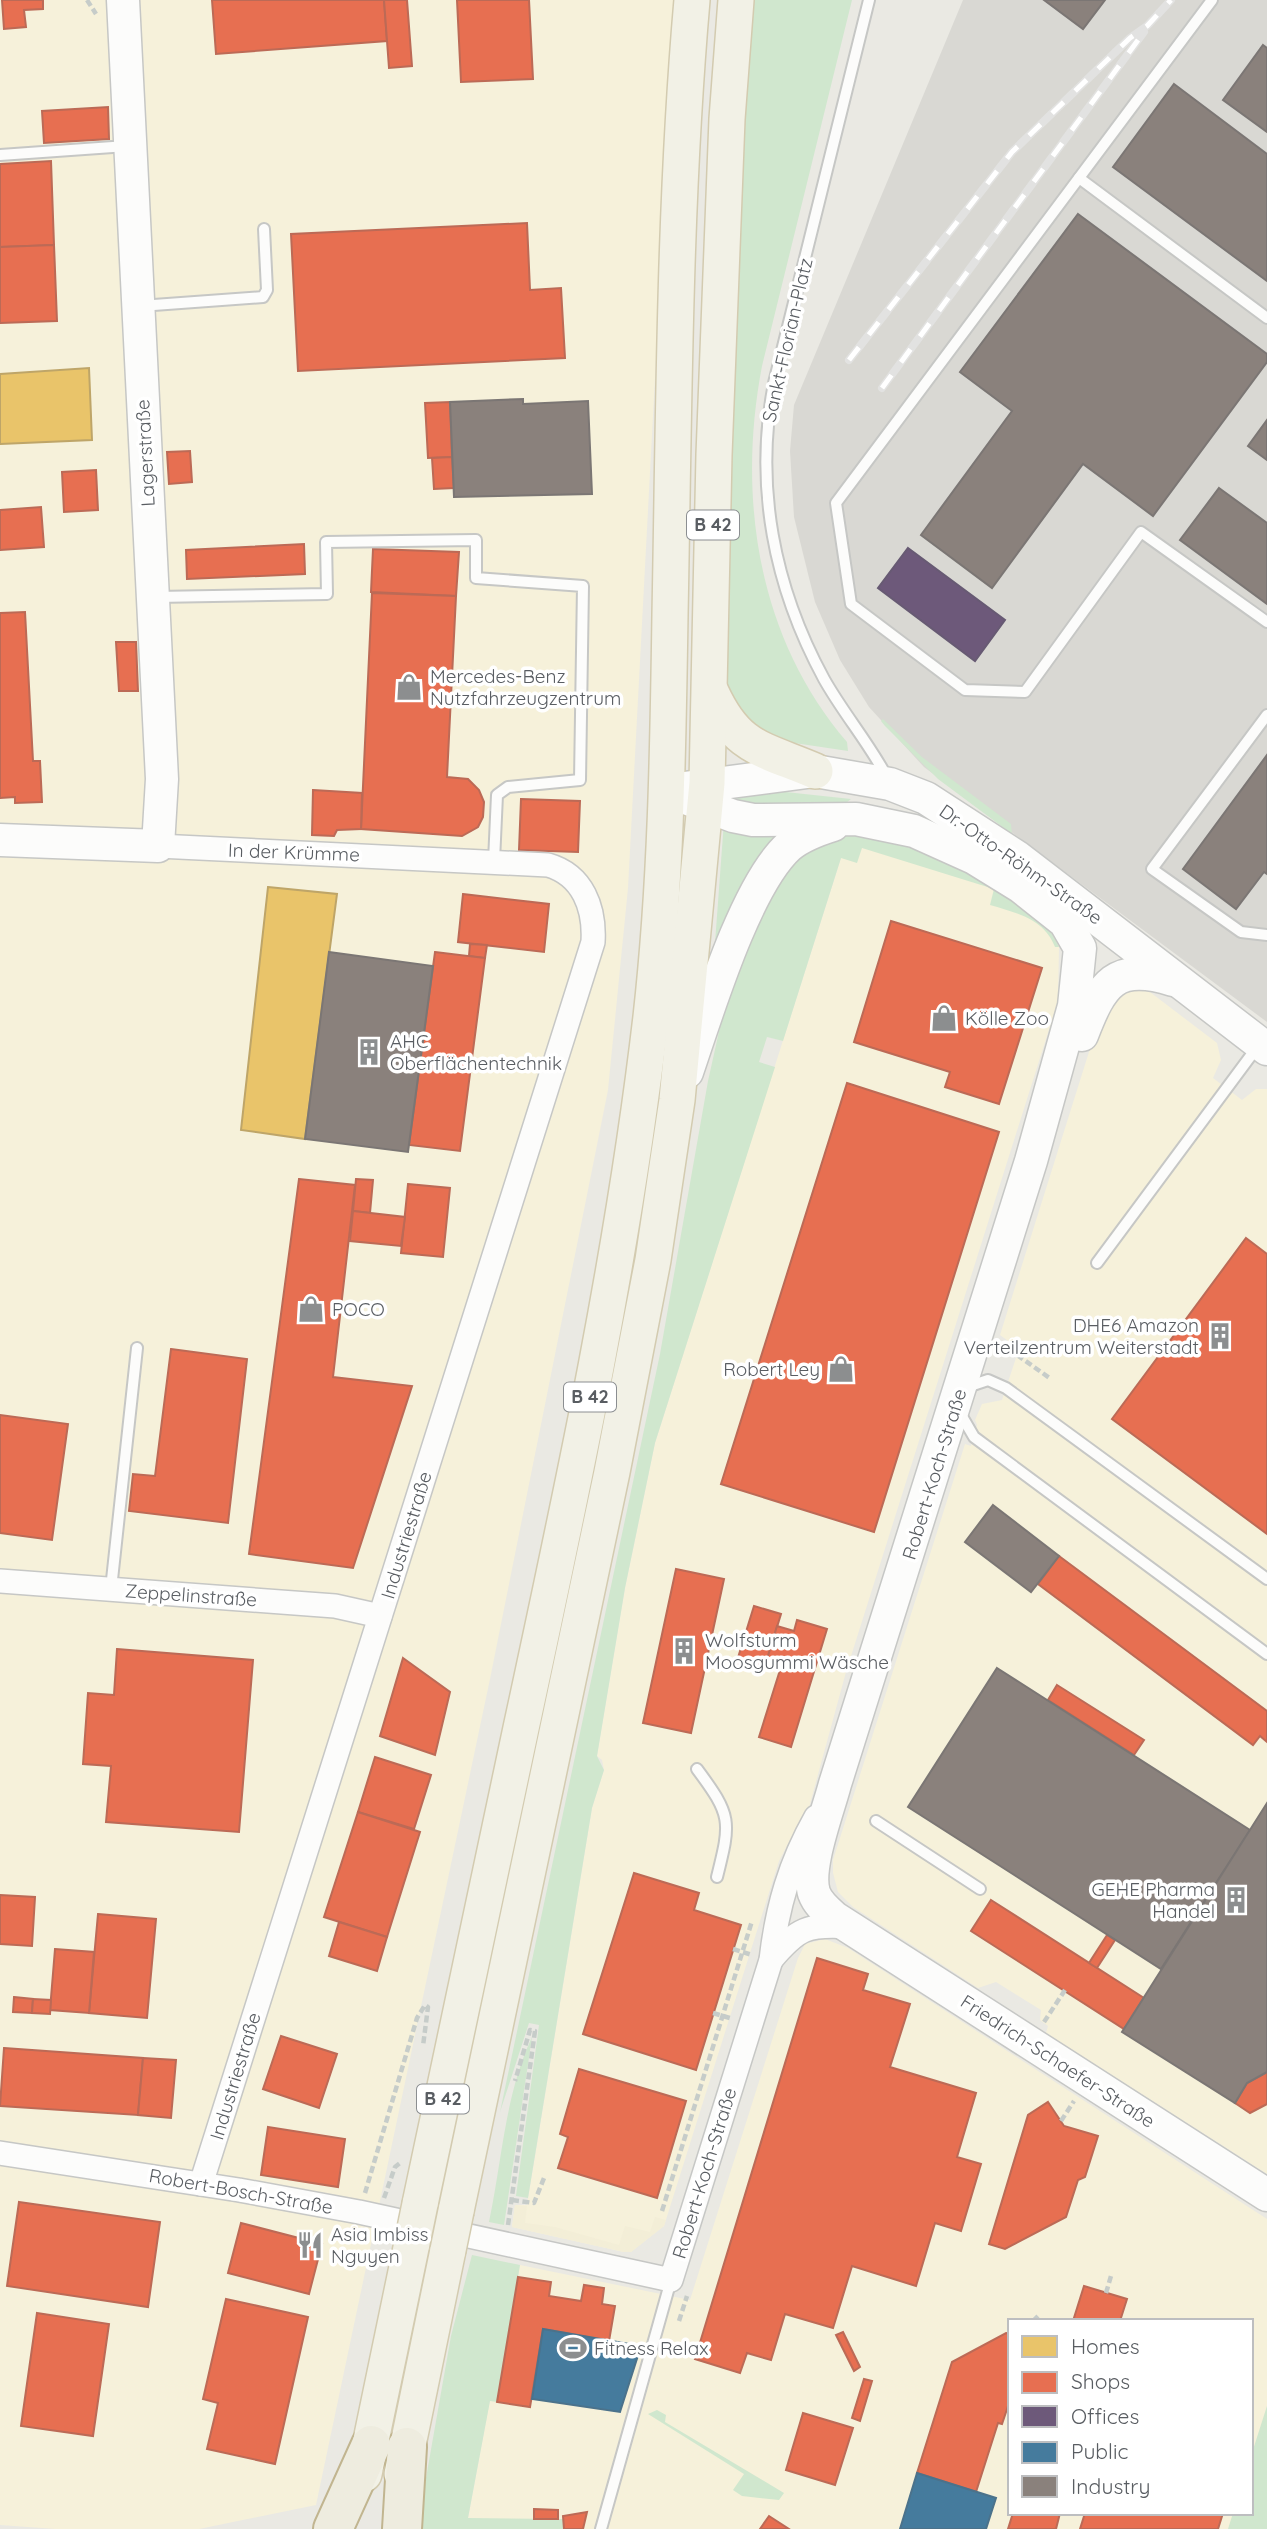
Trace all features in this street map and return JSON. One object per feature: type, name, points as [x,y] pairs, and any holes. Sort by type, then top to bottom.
[{"type":"highway","points":[[333,2529],[389,2446]]},
{"type":"highway","points":[[389,2446],[402,2529]]},
{"type":"main road","name":"Lagerstraße","points":[[102,0],[125,60]]},
{"type":"main road","name":"Lagerstraße","points":[[123,0],[162,779],[158,846]]},
{"type":"main road","name":"B 42","points":[[390,2529],[389,2446],[412,2243],[552,1586],[607,1307],[650,1020],[660,919],[667,792],[675,321],[683,100],[692,0]]},
{"type":"main road","name":"B 42","points":[[352,2529],[389,2446],[448,2250],[612,1472],[653,1260],[677,1100],[706,794],[714,456],[727,119],[736,0]]},
{"type":"main road","points":[[710,692],[721,715],[739,737],[753,747],[815,771]]},
{"type":"main road","name":"Dr.-Otto-Röhm-Straße","points":[[667,792],[706,794],[815,771],[890,784],[926,799],[985,834],[1088,909],[1174,980],[1264,1046]]},
{"type":"main road","name":"Dr.-Otto-Röhm-Straße","points":[[706,794],[754,820],[856,818],[914,831],[942,841],[991,868],[1065,922],[1078,940],[1080,959]]},
{"type":"main road","points":[[677,1100],[729,954],[771,868],[789,846],[806,835],[856,818]]},
{"type":"main road","name":"In der Krümme","points":[[0,840],[158,846]]},
{"type":"main road","name":"Robert-Koch-Straße","points":[[849,1927],[818,1902],[812,1879],[835,1784],[1031,1161],[1074,1006],[1080,959]]},
{"type":"main road","points":[[1031,1161],[1092,1008],[1103,989],[1116,977],[1128,973],[1150,973],[1174,980]]},
{"type":"main road","name":"Friedrich-Schaefer-Straße","points":[[849,1927],[1267,2195]]},
{"type":"street","name":"In der Krümme","points":[[158,846],[548,864],[562,869],[580,887]]},
{"type":"street","name":"Industriestraße","points":[[201,2183],[593,942],[592,915],[580,887]]},
{"type":"street","name":"Zeppelinstraße","points":[[0,1581],[335,1606],[380,1616]]},
{"type":"street","name":"Robert-Koch-Straße","points":[[481,2238],[680,2284],[771,1960],[780,1899],[793,1860],[835,1784]]},
{"type":"street","name":"Robert-Koch-Straße","points":[[771,1960],[794,1934],[806,1928],[849,1927]]},
{"type":"street","name":"Robert-Bosch-Straße","points":[[0,2153],[201,2183],[481,2238]]},
{"type":"lane","name":"Sankt-Florian-Platz","points":[[869,0],[774,383],[767,429],[766,483],[774,548],[795,615],[825,681],[867,740],[890,784]]},
{"type":"lane","points":[[1212,0],[836,503],[851,604],[965,690],[1025,692],[1141,532],[1267,622]]},
{"type":"lane","points":[[0,155],[130,146]]},
{"type":"lane","points":[[1079,178],[1267,318]]},
{"type":"lane","points":[[138,306],[263,297],[267,290],[264,229]]},
{"type":"lane","points":[[153,597],[327,594],[326,542],[475,540],[476,578],[583,586],[580,779],[508,787],[497,795],[494,861]]},
{"type":"lane","points":[[1267,715],[1152,869],[1241,932],[1267,936]]},
{"type":"lane","points":[[1097,1263],[1264,1046]]},
{"type":"lane","points":[[111,1589],[137,1348]]},
{"type":"lane","points":[[1267,1579],[1006,1388],[988,1380],[979,1380],[958,1396],[963,1422],[974,1437],[1267,1654]]},
{"type":"lane","points":[[697,1769],[721,1801],[728,1823],[717,1877]]},
{"type":"lane","points":[[876,1821],[980,1889]]},
{"type":"lane","points":[[601,2529],[680,2284]]},
{"type":"path","points":[[1017,1355],[1051,1379]]},
{"type":"path","points":[[662,2211],[754,1916]]},
{"type":"path","points":[[1030,2043],[1065,1990]]},
{"type":"path","points":[[359,2212],[417,2018],[425,2005],[428,2007],[421,2059]]},
{"type":"path","points":[[511,2094],[530,2030],[535,2031],[512,2200],[534,2203],[544,2178]]},
{"type":"path","points":[[384,2195],[395,2167]]},
{"type":"path","points":[[1106,2292],[1111,2276]]},
{"type":"path","points":[[677,2326],[680,2284]]},
{"type":"path","points":[[1035,2319],[1039,2315]]},
{"type":"shaded area","points":[[0,0],[675,0],[628,888],[608,1090],[490,1679],[316,2505],[199,2529],[56,2529],[0,2525]]},
{"type":"shaded area","points":[[963,0],[1267,0],[1267,1022],[924,767],[869,707],[840,660],[815,602],[794,517],[790,451],[794,405]]},
{"type":"shaded area","points":[[848,836],[971,872],[1052,932],[1059,947],[1058,1001],[846,1672],[802,1833],[792,1836],[779,1861],[664,2226],[631,2252],[624,2252],[512,2227],[515,2205],[527,2205],[592,1808],[604,1770],[602,1760],[597,1756],[625,1588],[655,1443]]},
{"type":"shaded area","points":[[1146,989],[1217,1043],[1221,1060],[1213,1078],[1242,1100],[1256,1089],[1267,1089],[1267,2174],[1046,2033],[1048,2026],[1040,2020],[1041,2010],[996,1982],[978,1988],[853,1907],[838,1892],[833,1873],[833,1860],[965,1444],[971,1446],[977,1425],[975,1420],[982,1404],[1002,1400],[1019,1349],[1000,1335],[1094,1036],[1106,1009],[1125,990]]},
{"type":"shaded area","points":[[825,1939],[848,1948],[1267,2219],[1267,2529],[466,2529],[490,2400],[497,2401],[520,2265],[690,2300],[798,1958],[805,1944]]},
{"type":"green space","points":[[754,0],[852,0],[762,366],[752,465],[754,515],[761,564],[774,611],[792,657],[816,701],[847,742],[848,751],[781,741],[748,724],[727,690],[738,258]]},
{"type":"green space","points":[[883,719],[922,757],[1011,824],[1012,834],[938,779],[885,726],[881,721]]},
{"type":"green space","points":[[767,790],[851,799],[846,803],[762,811],[727,798]]},
{"type":"green space","points":[[724,821],[800,826],[713,970]]},
{"type":"green space","points":[[859,835],[942,859],[1001,889],[1046,926],[1059,947],[1055,947],[1044,930],[1028,918],[990,905],[994,889],[862,848],[857,863],[841,858],[783,1041],[767,1037],[759,1062],[775,1067],[655,1443],[625,1588],[597,1756],[604,1770],[592,1808],[528,2198],[516,2196],[539,2025],[529,2023],[500,2112],[660,1354],[708,1081],[722,1018],[735,977],[770,892],[801,854],[840,837]]},
{"type":"green space","points":[[532,2037],[504,2225],[489,2222],[510,2104]]},
{"type":"green space","points":[[472,2255],[520,2265],[497,2402],[490,2401],[468,2518],[564,2519],[564,2529],[417,2529],[451,2336]]},
{"type":"green space","points":[[1267,2406],[1267,2529],[1228,2529],[1232,2515],[1253,2515],[1253,2450]]},
{"type":"green space","points":[[657,2410],[666,2415],[665,2422],[784,2493],[779,2500],[742,2496],[733,2490],[744,2474],[648,2414]]},
{"type":"sand","points":[[515,2205],[527,2206],[525,2223],[555,2227],[619,2245],[625,2226],[650,2232],[655,2217],[666,2220],[664,2226],[631,2252],[624,2252],[512,2227]]},
{"type":"building: Homes","points":[[89,368],[92,440],[0,444],[0,374]]},
{"type":"building: Homes","points":[[268,887],[337,894],[305,1139],[241,1130]]},
{"type":"building: Shops","points":[[2,0],[43,0],[43,9],[24,10],[26,27],[4,29]]},
{"type":"building: Shops","points":[[212,0],[384,0],[387,41],[216,54]]},
{"type":"building: Shops","points":[[384,0],[407,0],[412,66],[389,68]]},
{"type":"building: Shops","points":[[457,0],[529,0],[533,79],[461,82]]},
{"type":"building: Shops","points":[[108,107],[109,139],[44,143],[42,111]]},
{"type":"building: Shops","points":[[51,161],[54,245],[0,247],[0,164]]},
{"type":"building: Shops","points":[[527,223],[530,290],[561,288],[565,358],[298,371],[291,234]]},
{"type":"building: Shops","points":[[54,245],[57,321],[0,323],[0,247]]},
{"type":"building: Shops","points":[[450,402],[452,457],[428,458],[425,403]]},
{"type":"building: Shops","points":[[190,451],[192,482],[169,484],[167,452]]},
{"type":"building: Shops","points":[[452,457],[454,488],[434,489],[432,458]]},
{"type":"building: Shops","points":[[96,470],[98,510],[64,512],[62,472]]},
{"type":"building: Shops","points":[[41,507],[44,547],[0,550],[0,510]]},
{"type":"building: Shops","points":[[304,544],[305,574],[187,579],[186,550]]},
{"type":"building: Shops","points":[[373,549],[459,552],[456,596],[371,592]]},
{"type":"building: Shops","name":"Mercedes-Benz Nutzfahrzeugzentrum","points":[[372,593],[456,596],[447,777],[468,779],[479,790],[484,802],[483,817],[478,827],[462,836],[361,829]]},
{"type":"building: Shops","points":[[25,612],[33,761],[40,761],[42,802],[15,803],[15,797],[0,798],[0,613]]},
{"type":"building: Shops","points":[[116,642],[136,642],[138,691],[119,691]]},
{"type":"building: Shops","points":[[313,790],[362,793],[361,829],[337,830],[334,836],[312,835]]},
{"type":"building: Shops","points":[[521,799],[580,801],[578,852],[519,850]]},
{"type":"building: Shops","points":[[463,894],[549,904],[544,952],[458,942]]},
{"type":"building: Shops","name":"Kölle Zoo","points":[[891,921],[1042,968],[999,1104],[945,1087],[950,1072],[854,1042]]},
{"type":"building: Shops","points":[[470,944],[487,945],[485,958],[469,956]]},
{"type":"building: Shops","points":[[435,952],[485,958],[460,1151],[409,1145]]},
{"type":"building: Shops","name":"Robert Ley","points":[[847,1083],[999,1132],[874,1532],[721,1484]]},
{"type":"building: Shops","name":"POCO","points":[[299,1179],[355,1185],[333,1377],[412,1386],[353,1568],[249,1554]]},
{"type":"building: Shops","points":[[356,1179],[373,1180],[370,1213],[353,1211]]},
{"type":"building: Shops","points":[[408,1184],[450,1188],[443,1257],[401,1253]]},
{"type":"building: Shops","points":[[353,1211],[405,1217],[401,1246],[350,1241]]},
{"type":"building: Shops","name":"DHE6 Amazon Verteilzentrum Weiterstadt","points":[[1246,1238],[1267,1254],[1267,1534],[1112,1419]]},
{"type":"building: Shops","points":[[171,1349],[247,1359],[228,1523],[129,1511],[133,1474],[155,1476]]},
{"type":"building: Shops","points":[[0,1415],[68,1424],[52,1540],[0,1533]]},
{"type":"building: Shops","points":[[1059,1556],[1267,1711],[1267,1742],[1260,1736],[1253,1745],[1038,1584]]},
{"type":"building: Shops","name":"Wolfsturm Moosgummi Wäsche","points":[[676,1569],[724,1579],[691,1733],[643,1723]]},
{"type":"building: Shops","points":[[754,1606],[781,1614],[763,1673],[736,1664]]},
{"type":"building: Shops","points":[[797,1620],[827,1629],[791,1747],[759,1737],[780,1670],[765,1666],[777,1626],[794,1631]]},
{"type":"building: Shops","points":[[117,1649],[253,1660],[239,1832],[106,1822],[111,1766],[83,1764],[88,1693],[114,1695]]},
{"type":"building: Shops","points":[[403,1658],[450,1692],[435,1755],[380,1736]]},
{"type":"building: Shops","points":[[1057,1685],[1144,1740],[1134,1755],[1048,1700]]},
{"type":"building: Shops","points":[[375,1757],[431,1775],[414,1829],[358,1812]]},
{"type":"building: Shops","points":[[358,1812],[420,1832],[387,1937],[324,1917]]},
{"type":"building: Shops","points":[[634,1873],[699,1893],[694,1910],[741,1925],[696,2070],[583,2034]]},
{"type":"building: Shops","points":[[0,1895],[35,1897],[32,1946],[0,1944]]},
{"type":"building: Shops","points":[[991,1900],[1144,1998],[1124,2029],[971,1931]]},
{"type":"building: Shops","points":[[98,1914],[156,1919],[147,2018],[89,2013]]},
{"type":"building: Shops","points":[[339,1922],[387,1937],[377,1971],[329,1956]]},
{"type":"building: Shops","points":[[1107,1935],[1115,1940],[1097,1968],[1089,1963]]},
{"type":"building: Shops","points":[[55,1949],[94,1952],[89,2013],[50,2010]]},
{"type":"building: Shops","points":[[817,1958],[868,1974],[863,1990],[910,2004],[890,2067],[976,2093],[957,2157],[981,2164],[961,2231],[935,2223],[916,2286],[852,2266],[833,2328],[785,2314],[771,2360],[747,2353],[740,2373],[695,2359]]},
{"type":"building: Shops","points":[[14,1997],[33,1999],[32,2013],[13,2012]]},
{"type":"building: Shops","points":[[33,1999],[51,2000],[50,2014],[32,2013]]},
{"type":"building: Shops","points":[[281,2036],[337,2054],[319,2108],[263,2089]]},
{"type":"building: Shops","points":[[4,2048],[143,2058],[138,2115],[0,2106]]},
{"type":"building: Shops","points":[[143,2058],[176,2060],[171,2118],[138,2115]]},
{"type":"building: Shops","points":[[579,2069],[686,2101],[657,2198],[558,2168],[568,2137],[560,2134]]},
{"type":"building: Shops","points":[[1267,2072],[1267,2104],[1250,2113],[1235,2103],[1247,2083]]},
{"type":"building: Shops","points":[[1048,2102],[1064,2126],[1098,2136],[1085,2177],[1078,2180],[1066,2217],[1005,2249],[989,2244],[1028,2115]]},
{"type":"building: Shops","points":[[268,2127],[345,2139],[338,2187],[261,2175]]},
{"type":"building: Shops","points":[[19,2202],[160,2222],[148,2307],[7,2286]]},
{"type":"building: Shops","points":[[241,2223],[322,2244],[309,2294],[228,2273]]},
{"type":"building: Shops","points":[[518,2277],[551,2282],[549,2296],[581,2301],[584,2285],[604,2288],[602,2304],[615,2306],[609,2341],[543,2329],[530,2407],[497,2402]]},
{"type":"building: Shops","points":[[1084,2286],[1127,2299],[1121,2319],[1074,2319]]},
{"type":"building: Shops","points":[[226,2299],[308,2317],[275,2464],[207,2449],[218,2403],[203,2399]]},
{"type":"building: Shops","points":[[37,2313],[109,2324],[93,2436],[21,2426]]},
{"type":"building: Shops","points":[[843,2332],[860,2367],[854,2371],[836,2335]]},
{"type":"building: Shops","points":[[1008,2334],[1008,2406],[1002,2424],[998,2423],[976,2492],[917,2473],[952,2362]]},
{"type":"building: Shops","points":[[864,2379],[872,2381],[860,2421],[852,2418]]},
{"type":"building: Shops","points":[[803,2413],[853,2428],[835,2485],[786,2470]]},
{"type":"building: Shops","points":[[534,2509],[558,2510],[558,2519],[534,2519]]},
{"type":"building: Shops","points":[[587,2512],[583,2529],[564,2529],[563,2516]]},
{"type":"building: Shops","points":[[1012,2515],[1060,2515],[1056,2529],[1008,2529]]},
{"type":"building: Shops","points":[[1084,2515],[1222,2515],[1218,2529],[1080,2529]]},
{"type":"building: Shops","points":[[769,2516],[789,2529],[760,2529]]},
{"type":"building: Offices","points":[[908,548],[1005,620],[975,661],[878,588]]},
{"type":"building: Public","points":[[543,2329],[641,2346],[620,2412],[532,2399]]},
{"type":"building: Public","points":[[917,2473],[996,2498],[986,2529],[900,2529]]},
{"type":"building: Industry","points":[[1044,0],[1105,0],[1083,29]]},
{"type":"building: Industry","points":[[1263,45],[1267,48],[1267,132],[1223,100]]},
{"type":"building: Industry","points":[[1174,84],[1267,154],[1267,281],[1113,167]]},
{"type":"building: Industry","points":[[1078,214],[1267,354],[1267,362],[1153,516],[1083,464],[992,588],[921,535],[1012,411],[960,372]]},
{"type":"building: Industry","points":[[523,399],[523,404],[588,401],[592,494],[454,497],[450,402]]},
{"type":"building: Industry","points":[[1267,420],[1267,460],[1248,446]]},
{"type":"building: Industry","points":[[1219,488],[1267,523],[1267,604],[1180,540]]},
{"type":"building: Industry","points":[[1267,755],[1267,874],[1264,872],[1236,909],[1183,869]]},
{"type":"building: Industry","name":"AHC Oberflächentechnik","points":[[329,952],[433,966],[408,1152],[305,1139]]},
{"type":"building: Industry","points":[[993,1505],[1059,1556],[1031,1592],[965,1542]]},
{"type":"building: Industry","points":[[997,1668],[1250,1830],[1161,1969],[908,1807]]},
{"type":"building: Industry","name":"GEHE Pharma Handel","points":[[1267,1803],[1267,2072],[1247,2083],[1235,2103],[1122,2032]]},
{"type":"railway","points":[[849,360],[1012,152],[1130,38],[1147,26],[1171,0]]},
{"type":"railway","points":[[882,388],[1144,32]]},
{"type":"place","name":"Mercedes-Benz Nutzfahrzeugzentrum","points":[[409,687]]},
{"type":"place","name":"Kölle Zoo","points":[[944,1018]]},
{"type":"place","name":"AHC Oberflächentechnik","points":[[369,1052]]},
{"type":"place","name":"POCO","points":[[311,1309]]},
{"type":"place","name":"DHE6 Amazon Verteilzentrum Weiterstadt","points":[[1220,1336]]},
{"type":"place","name":"Robert Ley","points":[[841,1369]]},
{"type":"place","name":"Wolfsturm Moosgummi Wäsche","points":[[684,1651]]},
{"type":"place","name":"GEHE Pharma Handel","points":[[1236,1900]]},
{"type":"place","name":"Asia Imbiss Nguyen","points":[[310,2245]]},
{"type":"place","name":"Fitness Relax","points":[[573,2348]]}]
